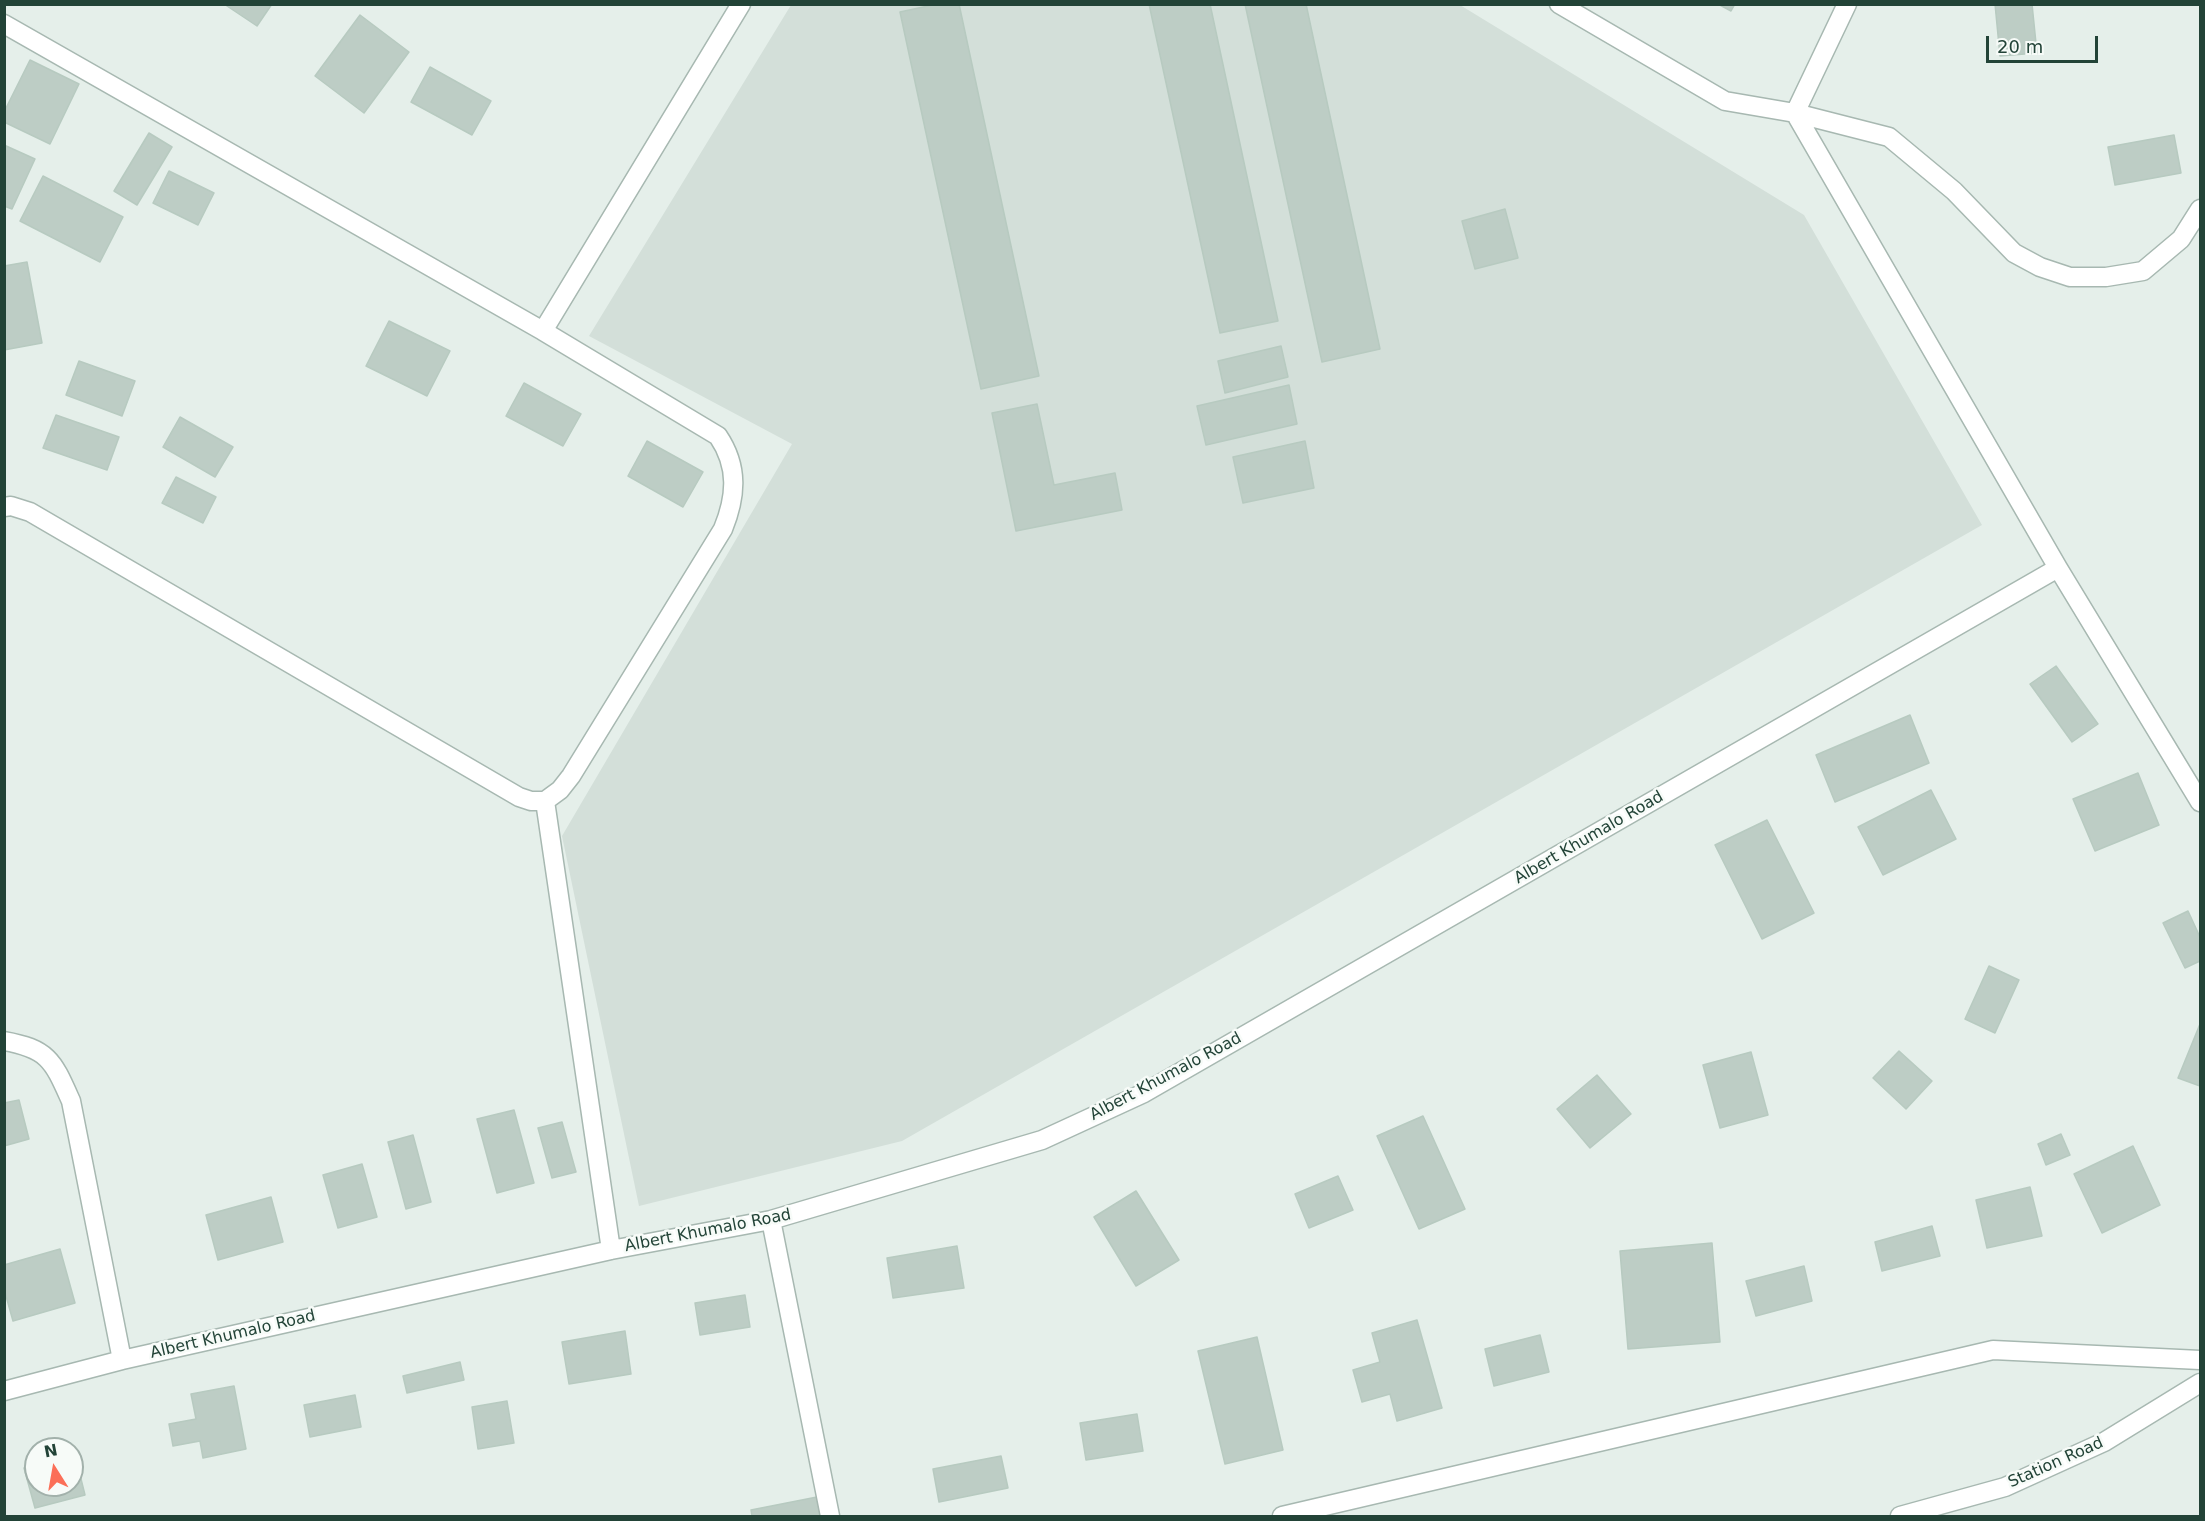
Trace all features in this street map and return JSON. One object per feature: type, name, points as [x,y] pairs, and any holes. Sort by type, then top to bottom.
[{"type":"street","points":[[543,331],[741,4]]},
{"type":"street","points":[[1559,4],[1725,101],[1795,113],[1889,137],[1954,191],[2014,253],[2040,267],[2070,277],[2106,277],[2143,271],[2181,239],[2200,209]]},
{"type":"street","points":[[1795,113],[1847,4]]},
{"type":"street","points":[[4,24],[543,331],[718,436],[728,458],[734,491],[733,503],[717,539],[571,776],[560,790],[545,801],[531,801],[519,797],[30,512],[11,506],[4,507]]},
{"type":"street","points":[[1795,113],[2058,568],[2198,794]]},
{"type":"street","name":"Albert Khumalo Road","points":[[4,1391],[122,1360],[611,1250],[771,1220],[1042,1140],[1144,1093],[2058,568]]},
{"type":"street","points":[[545,801],[611,1250]]},
{"type":"street","points":[[4,1041],[32,1046],[56,1067],[71,1101],[122,1360]]},
{"type":"street","points":[[771,1220],[830,1516]]},
{"type":"street","points":[[1282,1516],[1994,1350],[2200,1360]]},
{"type":"street","name":"Station Road","points":[[1900,1516],[2005,1487],[2104,1442],[2200,1383]]},
{"type":"shaded area","points":[[791,5],[1460,5],[1804,215],[1982,525],[902,1141],[639,1206],[562,836],[792,444],[589,336]]},
{"type":"building","points":[[224,4],[272,4],[257,26]]},
{"type":"building","points":[[937,4],[959,4],[1039,376],[981,389],[900,12]]},
{"type":"building","points":[[1149,4],[1210,4],[1278,321],[1220,333]]},
{"type":"building","points":[[1245,4],[1306,4],[1380,349],[1322,362]]},
{"type":"building","points":[[1718,4],[1735,4],[1731,11]]},
{"type":"building","points":[[1995,4],[2032,4],[2037,53],[2000,56]]},
{"type":"building","points":[[360,15],[409,52],[364,113],[315,76]]},
{"type":"building","points":[[30,60],[79,84],[50,144],[4,122],[4,112]]},
{"type":"building","points":[[430,67],[491,101],[472,135],[411,102]]},
{"type":"building","points":[[149,133],[172,147],[137,205],[114,191]]},
{"type":"building","points":[[2174,135],[2181,173],[2115,185],[2108,147]]},
{"type":"building","points":[[4,145],[35,159],[12,209],[4,206]]},
{"type":"building","points":[[169,171],[214,193],[198,225],[153,203]]},
{"type":"building","points":[[43,176],[123,217],[100,262],[20,221]]},
{"type":"building","points":[[1505,209],[1518,258],[1475,269],[1462,221]]},
{"type":"building","points":[[27,262],[42,343],[4,350],[4,266]]},
{"type":"building","points":[[389,321],[450,351],[427,396],[366,366]]},
{"type":"building","points":[[1281,346],[1288,377],[1225,393],[1218,361]]},
{"type":"building","points":[[79,361],[135,381],[122,416],[66,395]]},
{"type":"building","points":[[524,383],[581,414],[563,446],[506,416]]},
{"type":"building","points":[[1289,385],[1297,424],[1206,445],[1197,406]]},
{"type":"building","points":[[1037,404],[1054,485],[1115,473],[1122,510],[1016,531],[992,413]]},
{"type":"building","points":[[56,415],[119,437],[107,470],[43,448]]},
{"type":"building","points":[[180,417],[233,447],[215,477],[163,447]]},
{"type":"building","points":[[647,441],[703,472],[683,507],[628,476]]},
{"type":"building","points":[[1305,441],[1314,488],[1243,503],[1233,457]]},
{"type":"building","points":[[176,477],[216,497],[203,523],[162,503]]},
{"type":"building","points":[[2056,666],[2098,724],[2072,742],[2030,684]]},
{"type":"building","points":[[1910,715],[1929,763],[1835,802],[1816,755]]},
{"type":"building","points":[[2138,773],[2159,825],[2095,851],[2073,799]]},
{"type":"building","points":[[1931,790],[1956,839],[1883,875],[1858,827]]},
{"type":"building","points":[[1767,820],[1814,913],[1762,939],[1715,845]]},
{"type":"building","points":[[2188,911],[2200,937],[2200,961],[2185,968],[2163,923]]},
{"type":"building","points":[[1989,966],[2019,980],[1995,1033],[1965,1019]]},
{"type":"building","points":[[2200,1024],[2200,1086],[2178,1078]]},
{"type":"building","points":[[1899,1051],[1932,1081],[1906,1109],[1873,1078]]},
{"type":"building","points":[[1751,1052],[1768,1115],[1720,1128],[1703,1065]]},
{"type":"building","points":[[1597,1075],[1631,1114],[1590,1148],[1557,1109]]},
{"type":"building","points":[[19,1100],[29,1139],[4,1146],[4,1103]]},
{"type":"building","points":[[514,1110],[534,1183],[497,1193],[477,1119]]},
{"type":"building","points":[[1423,1116],[1465,1209],[1419,1229],[1377,1136]]},
{"type":"building","points":[[562,1122],[576,1172],[552,1178],[538,1128]]},
{"type":"building","points":[[2061,1134],[2070,1155],[2046,1165],[2038,1144]]},
{"type":"building","points":[[413,1135],[431,1202],[406,1209],[388,1142]]},
{"type":"building","points":[[2133,1146],[2160,1205],[2102,1233],[2074,1174]]},
{"type":"building","points":[[362,1164],[377,1217],[338,1228],[323,1175]]},
{"type":"building","points":[[1338,1176],[1353,1210],[1309,1228],[1295,1194]]},
{"type":"building","points":[[2030,1187],[2042,1236],[1987,1248],[1976,1200]]},
{"type":"building","points":[[1136,1191],[1179,1260],[1136,1286],[1094,1217]]},
{"type":"building","points":[[271,1197],[283,1242],[218,1260],[206,1215]]},
{"type":"building","points":[[1932,1226],[1940,1256],[1882,1271],[1875,1242]]},
{"type":"building","points":[[1712,1243],[1720,1342],[1628,1349],[1620,1251]]},
{"type":"building","points":[[957,1246],[964,1288],[893,1298],[887,1258]]},
{"type":"building","points":[[60,1249],[75,1303],[13,1321],[4,1289],[4,1265]]},
{"type":"building","points":[[1804,1266],[1812,1301],[1756,1316],[1746,1281]]},
{"type":"building","points":[[745,1295],[750,1327],[700,1335],[695,1303]]},
{"type":"building","points":[[1417,1320],[1442,1408],[1397,1421],[1390,1394],[1362,1402],[1353,1370],[1380,1362],[1372,1333]]},
{"type":"building","points":[[625,1331],[631,1374],[569,1384],[562,1342]]},
{"type":"building","points":[[1540,1335],[1549,1372],[1494,1386],[1485,1349]]},
{"type":"building","points":[[1257,1337],[1283,1450],[1225,1464],[1198,1351]]},
{"type":"building","points":[[460,1362],[464,1380],[407,1393],[403,1376]]},
{"type":"building","points":[[234,1386],[246,1449],[203,1458],[200,1441],[173,1446],[169,1424],[196,1419],[191,1394]]},
{"type":"building","points":[[355,1395],[361,1427],[310,1437],[304,1405]]},
{"type":"building","points":[[507,1401],[514,1443],[478,1449],[472,1407]]},
{"type":"building","points":[[1137,1414],[1143,1451],[1086,1460],[1080,1423]]},
{"type":"building","points":[[1001,1456],[1008,1488],[939,1502],[933,1469]]},
{"type":"building","points":[[822,1496],[826,1516],[752,1516],[751,1510]]},
{"type":"building","points":[[32,1497],[77,1497],[35,1508]]}]
